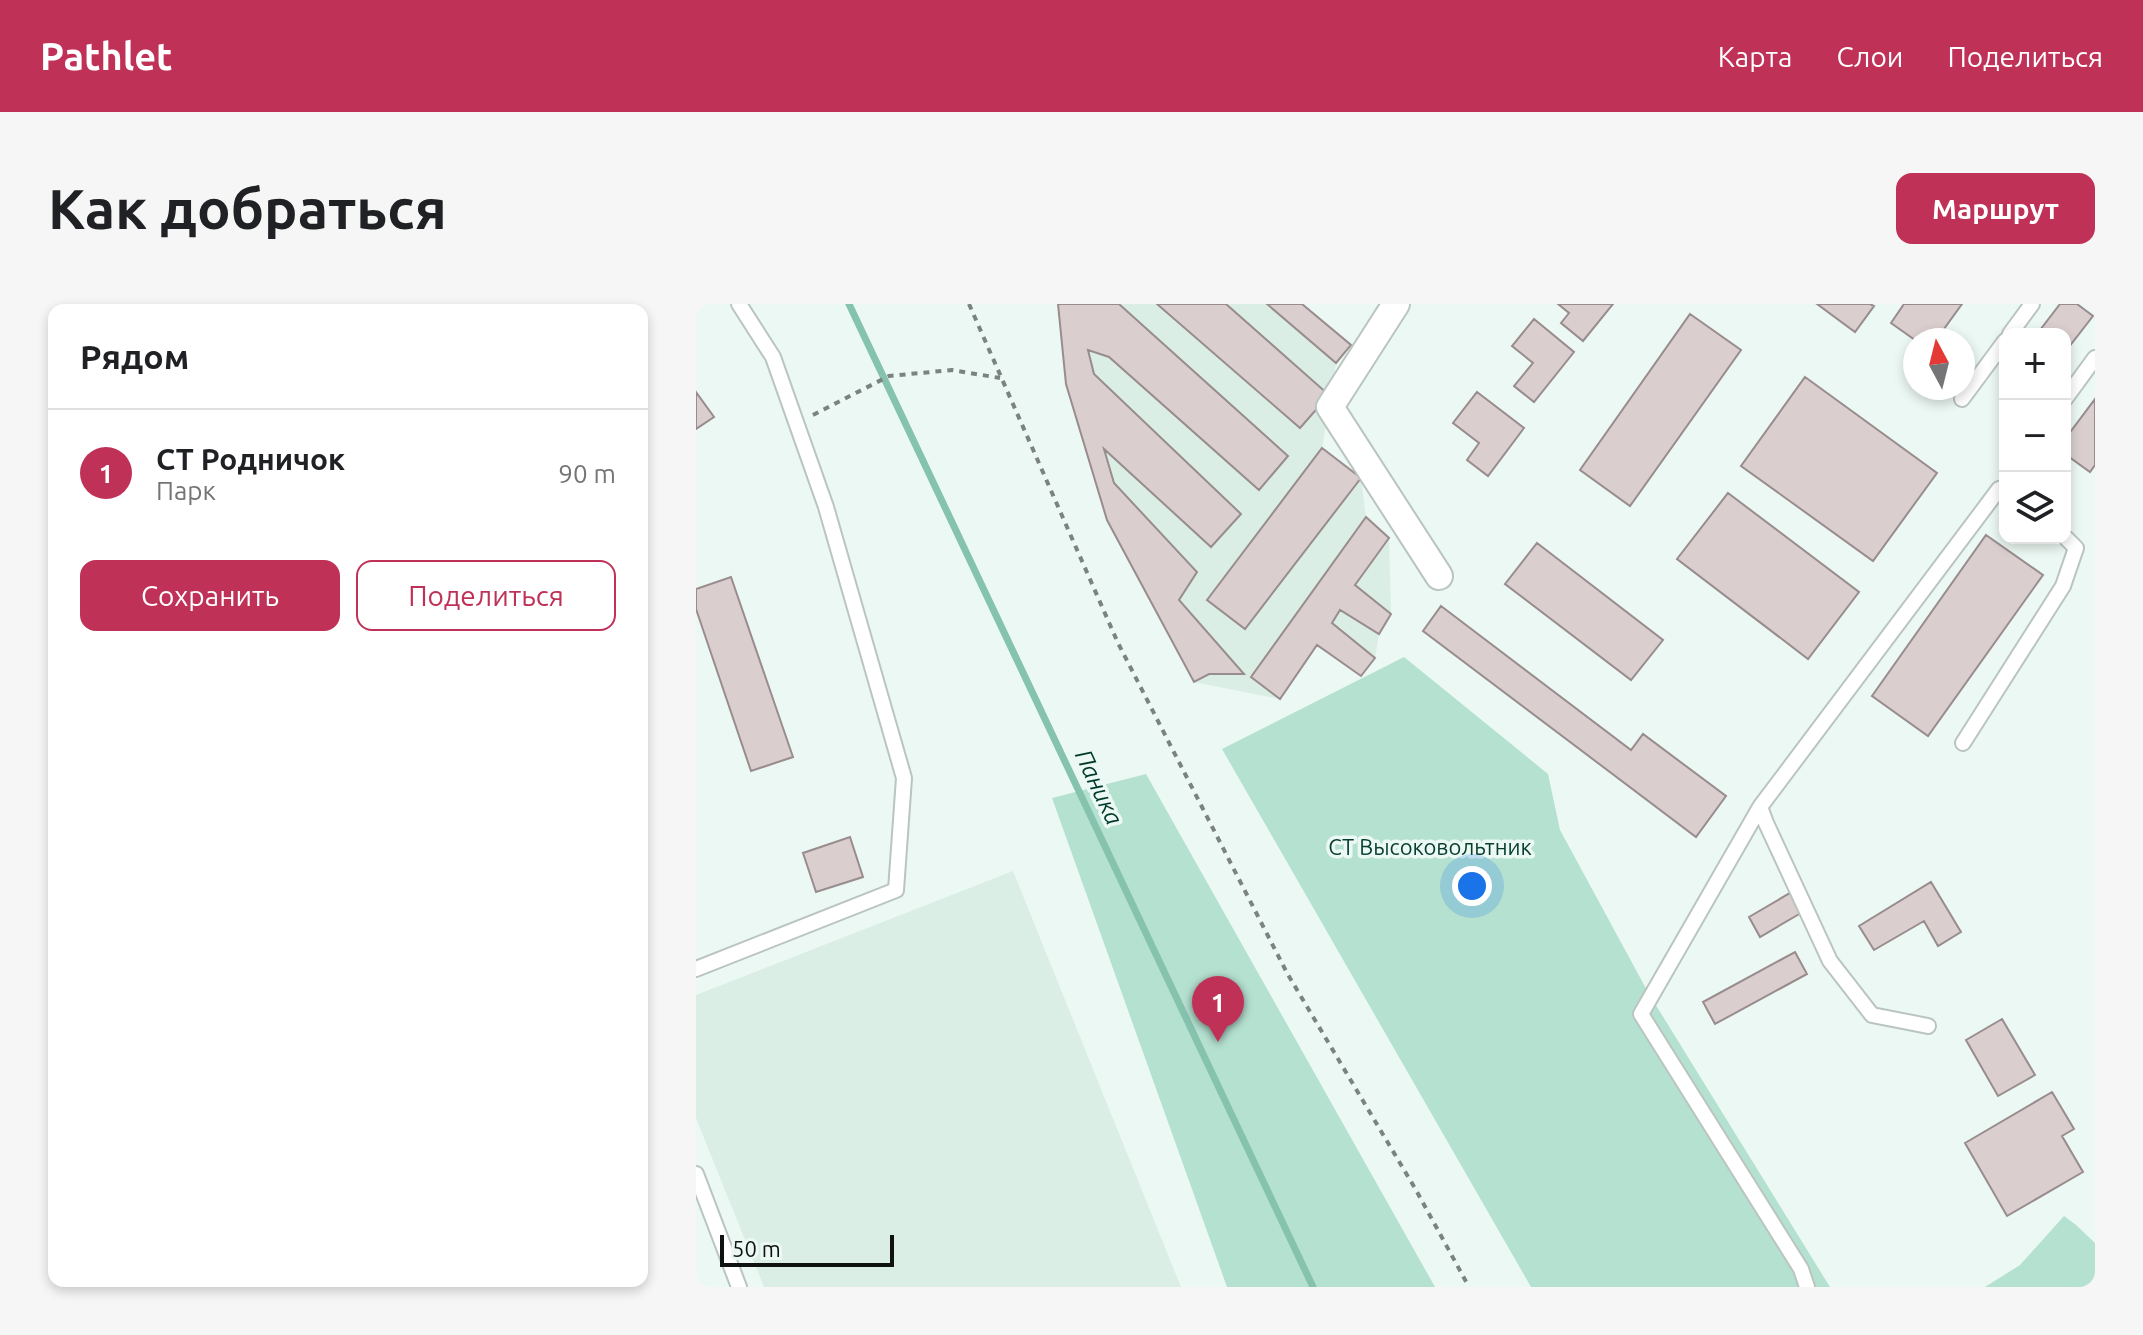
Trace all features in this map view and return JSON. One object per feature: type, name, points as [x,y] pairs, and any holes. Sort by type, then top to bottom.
[{"type":"street","points":[[1396,304],[1330,407],[1439,576]]},
{"type":"lane","points":[[696,969],[896,890],[904,778],[826,507],[773,357],[739,304]]},
{"type":"lane","points":[[2014,328],[2032,304]]},
{"type":"lane","points":[[1975,381],[1999,349]]},
{"type":"lane","points":[[2071,391],[2095,358]]},
{"type":"lane","points":[[1807,1287],[1801,1269],[1641,1014],[1760,807],[1999,493]]},
{"type":"lane","points":[[1963,743],[2063,586],[2076,548],[2071,543]]},
{"type":"lane","points":[[1760,807],[1830,961],[1872,1015],[1928,1026]]},
{"type":"lane","points":[[696,1174],[739,1287]]},
{"type":"path","points":[[969,304],[1118,643],[1280,959],[1416,1190],[1469,1287]]},
{"type":"path","points":[[797,424],[889,376],[952,370],[1000,378]]},
{"type":"shaded area","points":[[1058,304],[1302,304],[1351,345],[1336,363],[1322,448],[1361,478],[1366,517],[1389,538],[1391,614],[1379,634],[1375,658],[1361,676],[1317,646],[1280,699],[1194,682],[1107,520],[1066,384]]},
{"type":"shaded area","points":[[1013,871],[1181,1287],[764,1287],[696,1118],[696,995]]},
{"type":"green space","name":"СТ Высоковольтник","points":[[1404,657],[1548,774],[1560,830],[1649,994],[1830,1287],[1531,1287],[1222,749]]},
{"type":"green space","points":[[1146,774],[1435,1287],[1227,1287],[1052,798]]},
{"type":"green space","points":[[2064,1216],[2095,1243],[2095,1287],[1985,1287],[2020,1265]]},
{"type":"building","points":[[1058,304],[1119,304],[1288,456],[1259,490],[1109,357],[1088,350],[1094,374],[1241,514],[1211,547],[1104,449],[1114,483],[1197,572],[1179,600],[1244,674],[1209,674],[1194,682],[1107,520],[1066,384]]},
{"type":"building","points":[[1157,304],[1226,304],[1329,395],[1300,428]]},
{"type":"building","points":[[1267,304],[1302,304],[1351,345],[1336,363]]},
{"type":"building","points":[[1558,304],[1613,304],[1583,341],[1561,323],[1569,313]]},
{"type":"building","points":[[1817,304],[1870,304],[1874,306],[1855,332]]},
{"type":"building","points":[[1904,304],[1962,304],[1945,328],[1903,328],[1903,332],[1891,323]]},
{"type":"building","points":[[2060,304],[2077,304],[2093,316],[2071,344],[2071,328],[2042,328]]},
{"type":"building","points":[[1690,314],[1741,350],[1630,506],[1580,470]]},
{"type":"building","points":[[1534,319],[1574,352],[1534,402],[1514,386],[1533,363],[1512,346]]},
{"type":"building","points":[[1805,377],[1937,473],[1873,561],[1741,466]]},
{"type":"building","points":[[696,392],[714,417],[696,429]]},
{"type":"building","points":[[1477,392],[1524,428],[1488,476],[1467,460],[1479,443],[1453,423]]},
{"type":"building","points":[[2095,399],[2095,465],[2090,472],[2071,458],[2071,431]]},
{"type":"building","points":[[1322,448],[1361,478],[1245,629],[1207,600]]},
{"type":"building","points":[[1728,493],[1859,592],[1808,659],[1677,559]]},
{"type":"building","points":[[1366,517],[1389,538],[1355,585],[1391,614],[1379,634],[1340,610],[1332,623],[1375,658],[1361,676],[1317,645],[1280,699],[1251,677]]},
{"type":"building","points":[[1986,535],[2043,575],[1928,736],[1872,696]]},
{"type":"building","points":[[1537,543],[1663,640],[1631,680],[1505,584]]},
{"type":"building","points":[[731,577],[793,757],[751,771],[696,609],[696,589]]},
{"type":"building","points":[[1441,606],[1631,750],[1643,734],[1726,796],[1696,837],[1423,631]]},
{"type":"building","points":[[850,837],[863,877],[816,892],[803,853]]},
{"type":"building","points":[[1931,882],[1961,932],[1938,946],[1924,921],[1874,950],[1859,926]]},
{"type":"building","points":[[1790,893],[1801,913],[1760,937],[1749,917]]},
{"type":"building","points":[[1795,952],[1807,974],[1715,1024],[1703,1002]]},
{"type":"building","points":[[2002,1019],[2035,1075],[1998,1096],[1966,1040]]},
{"type":"building","points":[[2052,1092],[2074,1129],[2062,1136],[2083,1172],[2007,1216],[1965,1143]]},
{"type":"waterway","name":"Паника","points":[[849,304],[1313,1287]]},
{"type":"place","name":"СТ Родничок","points":[[1218,1042]]}]
